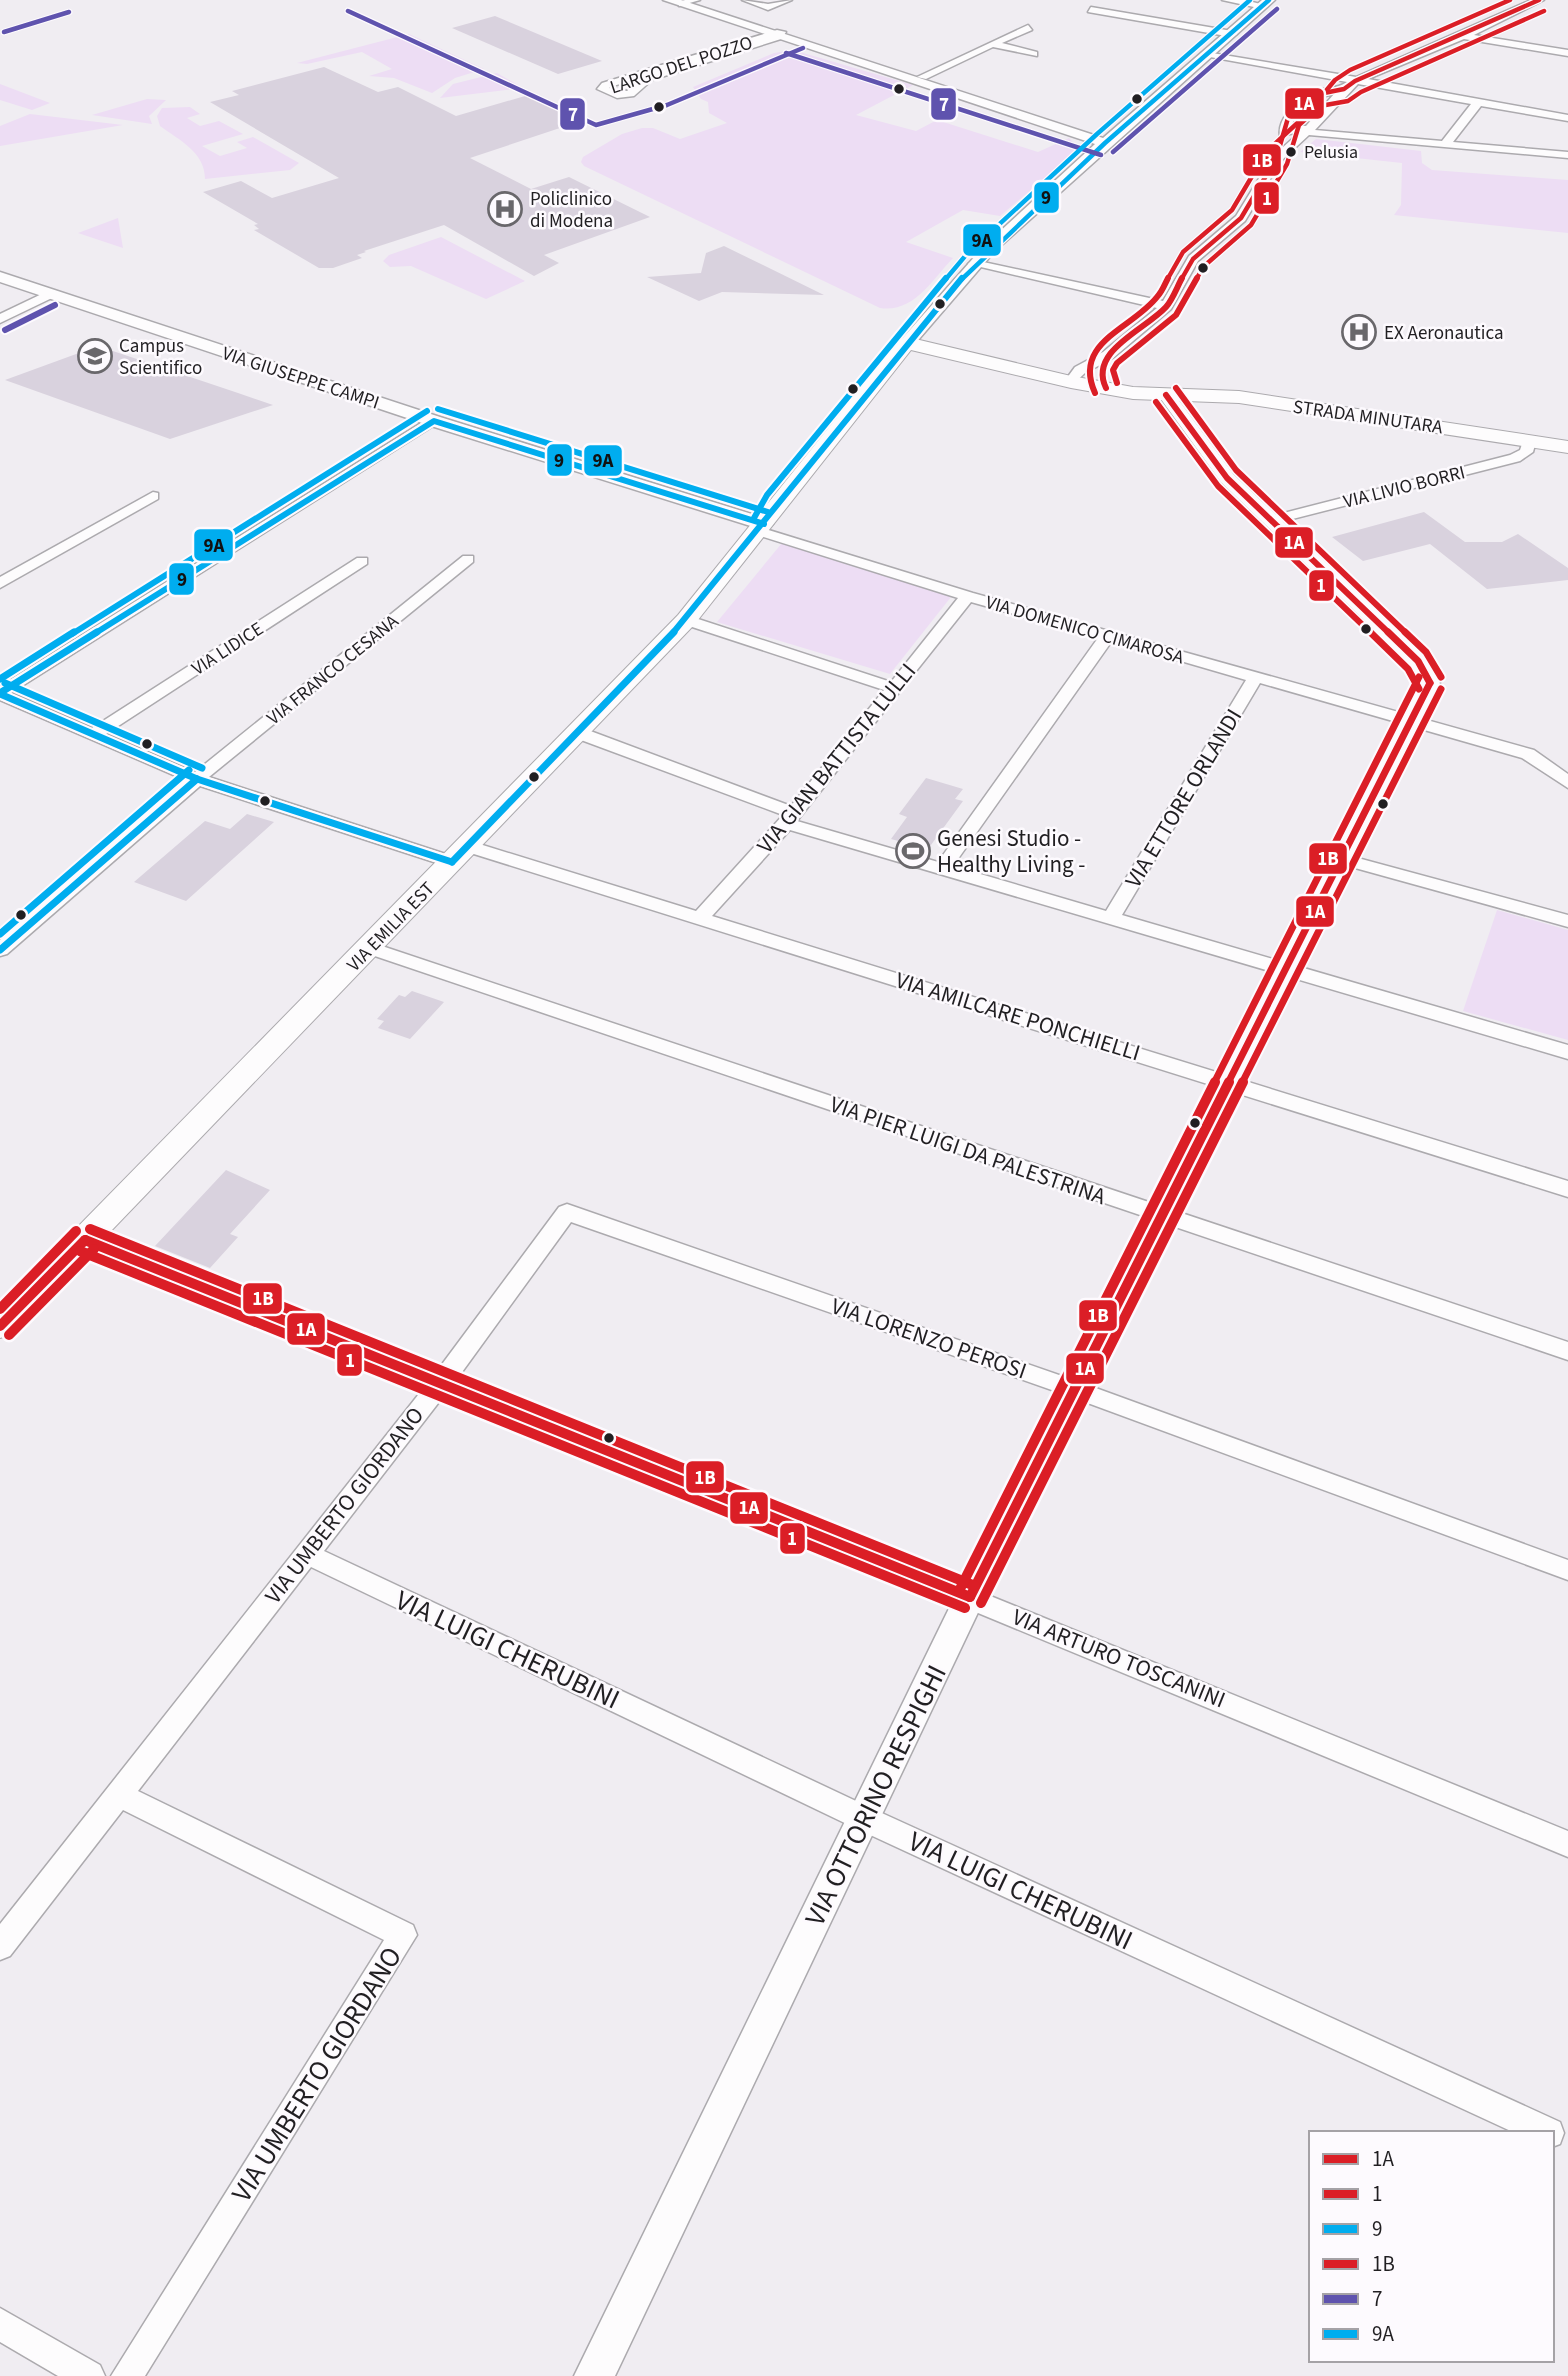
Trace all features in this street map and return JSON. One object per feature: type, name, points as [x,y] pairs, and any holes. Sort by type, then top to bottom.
[{"type":"main road","name":"STRADA MINUTARA","points":[[906,343],[1106,388],[1166,395],[1239,397],[1568,447]]},
{"type":"main road","name":"VIA EMILIA EST","points":[[0,1326],[686,620],[906,343]]},
{"type":"street","points":[[747,0],[768,7],[787,0]]},
{"type":"street","points":[[1227,0],[1266,3]]},
{"type":"street","points":[[1276,159],[1355,80],[1463,36],[1539,0]]},
{"type":"street","points":[[684,1],[1109,140]]},
{"type":"street","name":"VIA EMILIA EST","points":[[906,343],[974,264],[1109,140],[1266,3]]},
{"type":"street","points":[[1091,10],[1232,34]]},
{"type":"street","points":[[917,78],[1028,29]]},
{"type":"street","name":"LARGO DEL POZZO","points":[[779,34],[648,78],[630,94],[617,95],[602,89],[606,85],[779,34]]},
{"type":"street","points":[[1463,36],[1568,53]]},
{"type":"street","points":[[992,44],[1033,54]]},
{"type":"street","points":[[1210,54],[1568,118]]},
{"type":"street","points":[[1071,382],[1080,370],[1108,355],[1167,306],[1193,259],[1241,218],[1276,159],[1288,118],[1314,95],[1344,89]]},
{"type":"street","points":[[1446,144],[1478,102]]},
{"type":"street","points":[[1286,129],[1291,133],[1305,131],[1568,155]]},
{"type":"street","points":[[974,264],[1167,306]]},
{"type":"street","name":"VIA GIUSEPPE CAMPI","points":[[0,277],[762,527]]},
{"type":"street","points":[[0,319],[50,294]]},
{"type":"street","points":[[1106,388],[1101,378],[1101,366],[1108,355]]},
{"type":"street","points":[[1160,1215],[1413,722],[1430,683],[1418,661],[1227,478],[1166,395]]},
{"type":"street","points":[[0,694],[434,421]]},
{"type":"street","name":"VIA LIVIO BORRI","points":[[1269,521],[1515,458],[1527,452],[1529,441]]},
{"type":"street","points":[[0,583],[153,496]]},
{"type":"street","name":"VIA DOMENICO CIMAROSA","points":[[762,527],[968,596],[1109,634],[1540,760]]},
{"type":"street","name":"VIA FRANCO CESANA","points":[[0,950],[197,779],[468,559]]},
{"type":"street","name":"VIA LIDICE","points":[[92,735],[362,561]]},
{"type":"street","name":"VIA GIAN BATTISTA LULLI","points":[[702,917],[790,818],[968,596]]},
{"type":"street","points":[[686,620],[894,688]]},
{"type":"street","points":[[942,869],[1109,634]]},
{"type":"street","name":"VIA ETTORE ORLANDI","points":[[1110,919],[1256,677]]},
{"type":"street","name":"VIA AMILCARE PONCHIELLI","points":[[0,694],[197,779],[459,854],[702,917],[1568,1189]]},
{"type":"street","points":[[579,733],[790,818],[942,869],[1568,1052]]},
{"type":"street","points":[[1540,760],[1568,764]]},
{"type":"street","points":[[1540,760],[1568,783]]},
{"type":"street","points":[[1343,859],[1568,921]]},
{"type":"street","name":"VIA PIER LUIGI DA PALESTRINA","points":[[370,948],[1568,1351]]},
{"type":"street","name":"VIA LORENZO PEROSI","points":[[441,1383],[567,1212],[1074,1389],[1568,1570]]},
{"type":"street","name":"VIA OTTORINO RESPIGHI","points":[[594,2376],[970,1597],[1160,1215]]},
{"type":"street","name":"VIA ARTURO TOSCANINI","points":[[85,1240],[970,1597],[1568,1844]]},
{"type":"street","name":"VIA UMBERTO GIORDANO","points":[[0,1946],[305,1553],[441,1383]]},
{"type":"street","name":"VIA LUIGI CHERUBINI","points":[[305,1553],[863,1818],[1543,2131]]},
{"type":"street","name":"VIA UMBERTO GIORDANO","points":[[117,1794],[403,1935],[127,2376]]},
{"type":"street","points":[[0,2324],[89,2376]]},
{"type":"shaded area","points":[[409,34],[484,69],[455,78],[432,93],[394,78],[369,76],[392,69],[362,52],[307,64],[297,63]]},
{"type":"shaded area","points":[[793,50],[913,85],[856,115],[916,131],[937,120],[1038,152],[1069,138],[1079,149],[1000,216],[963,210],[906,242],[953,258],[913,300],[892,308],[880,308],[584,166],[581,162],[583,157],[622,134],[642,128],[653,128],[680,139],[727,123],[709,113],[708,102],[701,99],[693,87],[774,53]]},
{"type":"shaded area","points":[[497,73],[523,88],[440,98],[453,84]]},
{"type":"shaded area","points":[[0,84],[50,103],[32,110],[0,100]]},
{"type":"shaded area","points":[[147,99],[166,100],[149,116],[152,124],[92,115]]},
{"type":"shaded area","points":[[190,107],[200,114],[187,118],[200,126],[219,121],[243,134],[202,146],[220,156],[247,148],[237,142],[253,137],[299,163],[290,170],[205,179],[201,161],[196,154],[160,126],[157,116],[162,108]]},
{"type":"shaded area","points":[[30,114],[123,125],[0,146],[0,126]]},
{"type":"shaded area","points":[[1316,139],[1421,151],[1422,163],[1432,170],[1568,180],[1568,233],[1394,215],[1401,205],[1402,163],[1300,152]]},
{"type":"shaded area","points":[[118,218],[123,248],[78,233]]},
{"type":"shaded area","points":[[441,237],[525,281],[486,299],[411,266],[390,267],[383,261],[389,255]]},
{"type":"shaded area","points":[[782,543],[951,597],[890,674],[717,622]]},
{"type":"shaded area","points":[[1497,910],[1568,930],[1568,1040],[1463,1011]]},
{"type":"building","points":[[495,16],[602,61],[558,74],[452,28]]},
{"type":"building","points":[[324,67],[378,92],[398,87],[456,116],[532,94],[587,119],[470,158],[531,189],[569,177],[650,217],[544,255],[559,263],[534,276],[444,225],[364,251],[366,252],[357,255],[362,258],[333,268],[319,268],[254,230],[259,229],[254,225],[258,224],[203,192],[241,181],[272,198],[339,178],[210,102],[239,95],[232,91]]},
{"type":"building","points":[[724,246],[824,295],[722,292],[699,301],[647,277],[701,273],[706,253]]},
{"type":"building","points":[[98,346],[273,405],[170,439],[5,380]]},
{"type":"building","points":[[1424,512],[1465,542],[1502,542],[1518,534],[1568,568],[1568,580],[1487,589],[1430,544],[1363,561],[1332,537]]},
{"type":"building","points":[[926,778],[963,789],[955,799],[963,801],[928,849],[891,839],[907,817],[899,814]]},
{"type":"building","points":[[247,814],[274,822],[186,901],[134,882],[205,821],[230,829]]},
{"type":"building","points":[[412,991],[444,1002],[410,1039],[378,1028],[384,1021],[377,1019],[399,995],[405,997]]},
{"type":"building","points":[[226,1170],[270,1190],[230,1234],[238,1237],[210,1268],[155,1246]]},
{"type":"transit line","name":"9A","points":[[754,518],[767,495],[966,255],[1097,134],[1250,0]]},
{"type":"transit line","name":"9","points":[[452,862],[686,620],[865,394],[974,264],[1105,143],[1269,0]]},
{"type":"transit line","name":"1B","points":[[1095,393],[1089,380],[1089,365],[1098,347],[1157,298],[1183,252],[1232,210],[1267,151],[1305,116],[1335,80],[1350,70],[1510,0]]},
{"type":"transit line","name":"1A","points":[[1106,388],[1101,378],[1101,366],[1108,355],[1167,306],[1193,259],[1241,218],[1276,159],[1288,118],[1314,95],[1344,89],[1355,81],[1539,0]]},
{"type":"transit line","name":"7","points":[[1113,152],[1277,9]]},
{"type":"transit line","name":"7","points":[[348,11],[596,125],[667,105],[803,48]]},
{"type":"transit line","name":"1","points":[[1117,383],[1113,370],[1117,363],[1176,315],[1203,267],[1251,225],[1287,164],[1299,125],[1320,106],[1348,101],[1361,92],[1544,11]]},
{"type":"transit line","name":"7","points":[[4,32],[69,12]]},
{"type":"transit line","name":"7","points":[[786,53],[1101,155]]},
{"type":"transit line","name":"7","points":[[5,330],[55,305]]},
{"type":"transit line","name":"1B","points":[[1176,388],[1236,470],[1426,652],[1441,677]]},
{"type":"transit line","name":"1A","points":[[1166,395],[1227,478],[1418,661],[1430,683]]},
{"type":"transit line","name":"1","points":[[1156,402],[1218,486],[1408,669],[1419,689]]},
{"type":"transit line","name":"9A","points":[[438,409],[768,512]]},
{"type":"transit line","name":"9A","points":[[0,679],[427,411]]},
{"type":"transit line","name":"9","points":[[0,693],[434,421],[764,524]]},
{"type":"transit line","name":"1B","points":[[959,1591],[1419,677]]},
{"type":"transit line","name":"9A","points":[[5,683],[202,768]]},
{"type":"transit line","name":"1A","points":[[970,1597],[1430,683]]},
{"type":"transit line","name":"1","points":[[981,1603],[1441,689]]},
{"type":"transit line","name":"9","points":[[0,694],[197,779],[452,862]]},
{"type":"transit line","name":"9A","points":[[0,934],[189,770]]},
{"type":"transit line","name":"9","points":[[0,950],[197,779]]},
{"type":"transit line","name":"1B","points":[[90,1229],[975,1586]]},
{"type":"transit line","name":"1B","points":[[0,1309],[76,1231]]},
{"type":"transit line","name":"1A","points":[[85,1240],[970,1597]]},
{"type":"transit line","name":"1A","points":[[0,1326],[85,1240]]},
{"type":"transit line","name":"1","points":[[9,1335],[94,1249]]},
{"type":"transit line","name":"1","points":[[80,1251],[965,1608]]},
{"type":"place","name":"Pelusia","points":[[1291,152]]},
{"type":"place","name":"Policlinico di Modena","points":[[505,209]]},
{"type":"place","name":"EX Aeronautica","points":[[1359,332]]},
{"type":"place","name":"Campus Scientifico","points":[[95,356]]},
{"type":"place","name":"Genesi Studio - Healthy Living -","points":[[913,851]]}]
